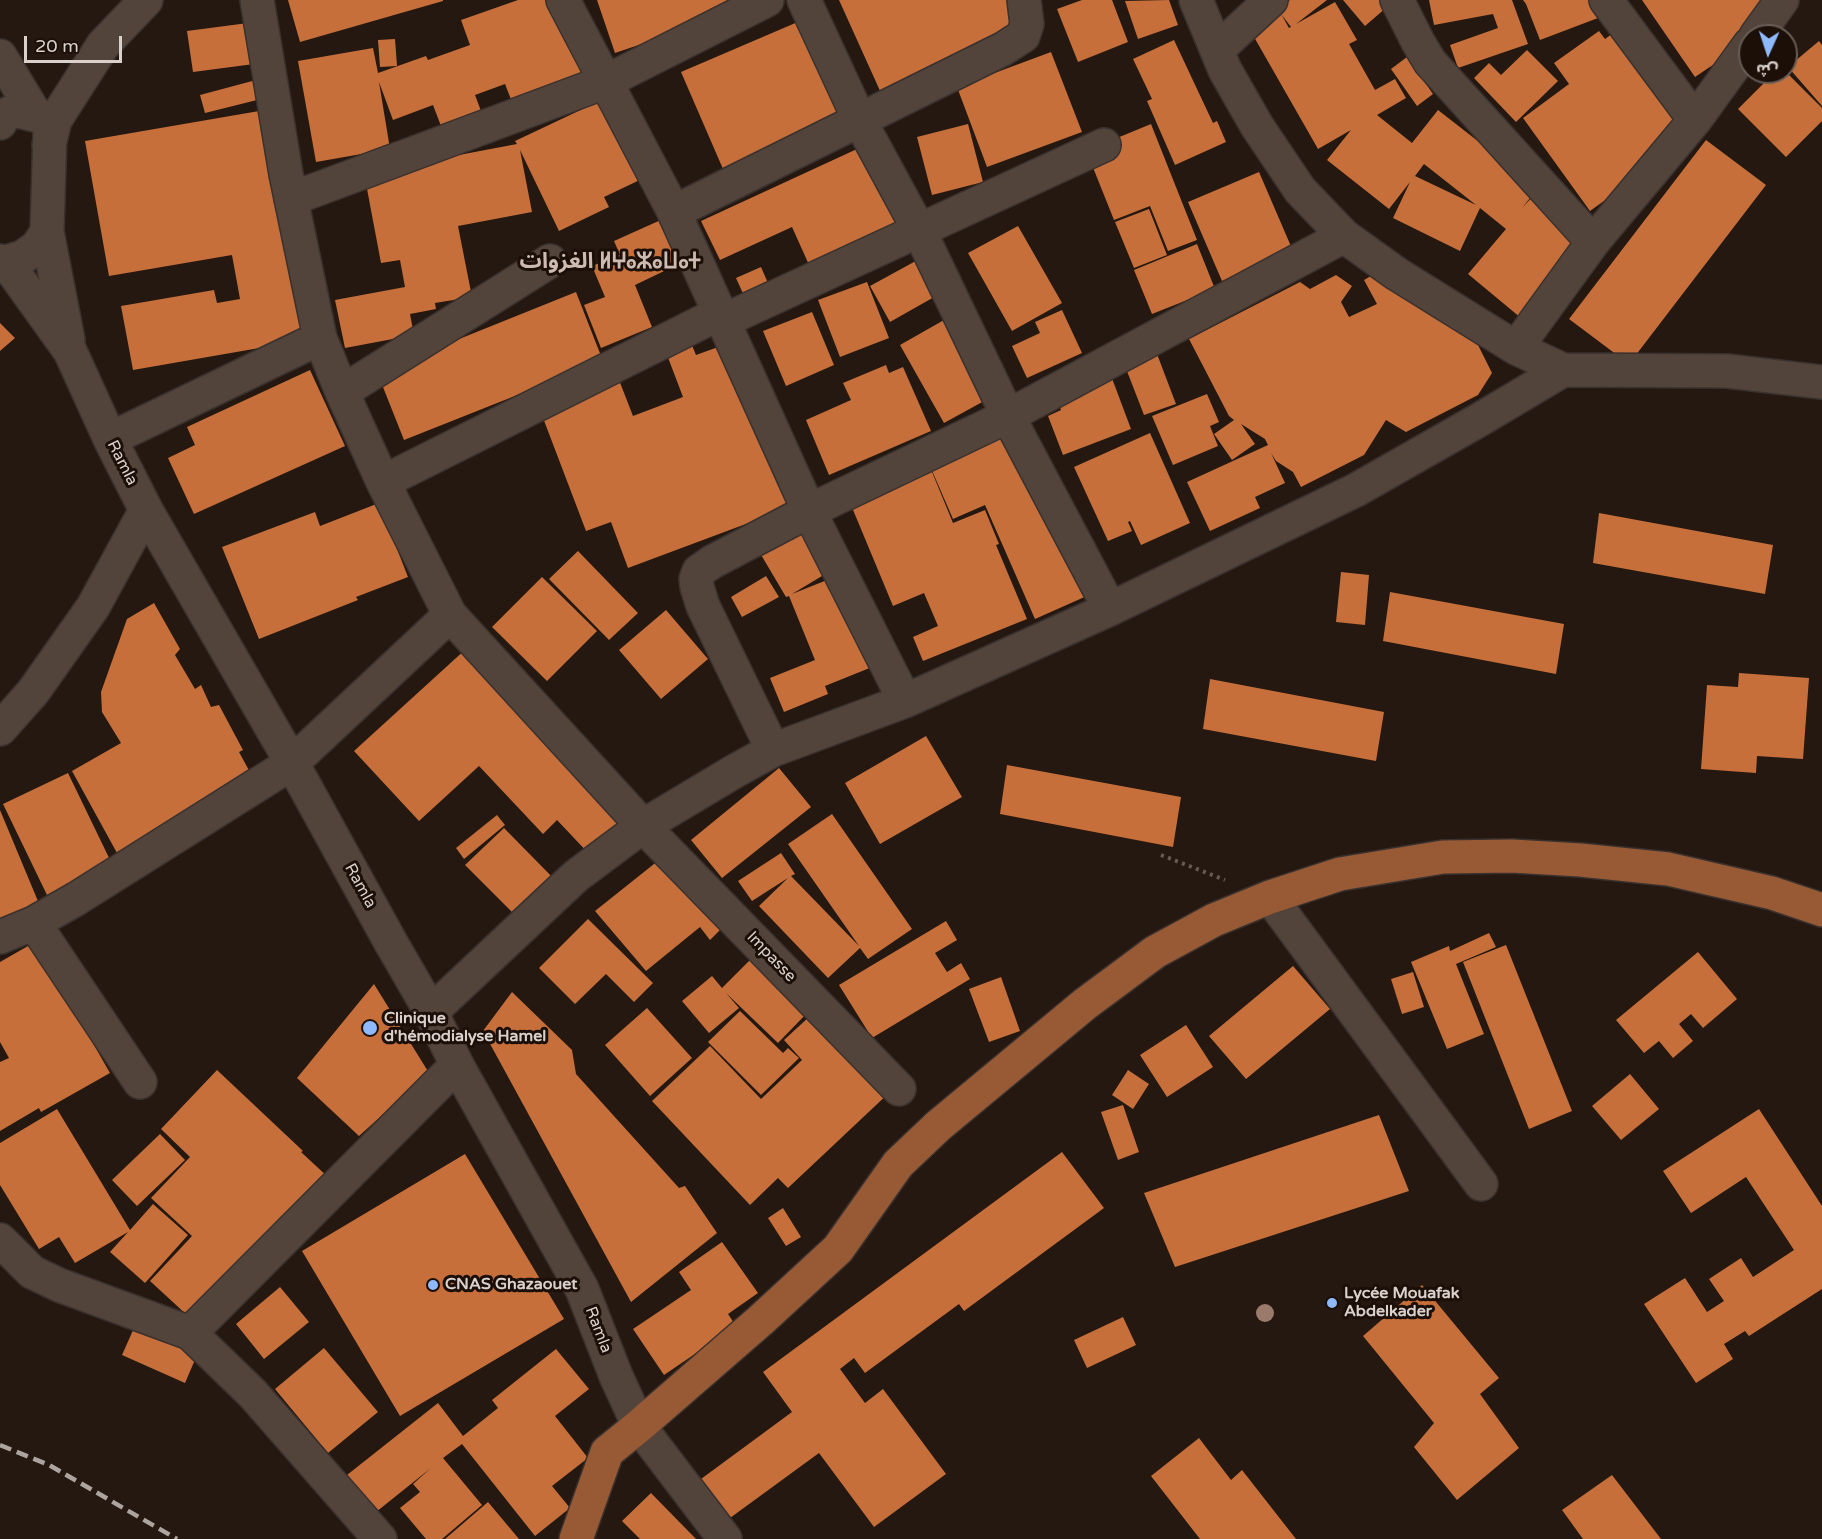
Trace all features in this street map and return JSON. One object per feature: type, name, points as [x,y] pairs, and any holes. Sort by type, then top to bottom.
[{"type":"main road","points":[[576,1539],[607,1452],[761,1320],[838,1249],[898,1164],[938,1126],[1085,1004],[1155,952],[1214,920],[1270,897],[1340,874],[1443,858],[1512,856],[1668,869],[1772,893],[1822,910]]},
{"type":"street","points":[[70,351],[46,232],[47,126],[103,45],[146,0]]},
{"type":"street","name":"Impasse","points":[[257,0],[291,199],[320,339],[383,482],[450,615],[642,826],[898,1089]]},
{"type":"street","points":[[563,0],[674,212],[809,511],[905,701]]},
{"type":"street","points":[[291,199],[605,82],[767,0]]},
{"type":"street","points":[[804,0],[860,121],[919,230],[1008,416],[1110,609]]},
{"type":"street","points":[[674,212],[1003,49],[1023,36],[1027,24],[1024,0]]},
{"type":"street","points":[[1196,0],[1225,70],[1257,126],[1300,190],[1344,236],[1397,274],[1516,348],[1563,370],[1727,371],[1822,382]]},
{"type":"street","points":[[1217,50],[1271,0]]},
{"type":"street","points":[[1397,0],[1431,63],[1593,242]]},
{"type":"street","points":[[1606,0],[1695,120]]},
{"type":"street","points":[[1765,24],[1782,0]]},
{"type":"street","points":[[0,56],[47,126]]},
{"type":"street","points":[[1516,348],[1593,242],[1695,120],[1738,61]]},
{"type":"street","points":[[0,123],[9,113],[18,111],[47,126]]},
{"type":"street","points":[[383,482],[721,317],[1104,146]]},
{"type":"street","points":[[46,232],[37,247],[23,257],[3,262],[70,351]]},
{"type":"street","points":[[773,750],[703,606],[697,588],[696,579],[699,571],[809,511],[1008,416],[1344,236]]},
{"type":"street","points":[[342,392],[550,261]]},
{"type":"street","points":[[110,439],[320,339]]},
{"type":"street","name":"Ramla","points":[[70,351],[110,439],[146,510],[292,763],[582,1289],[616,1376],[639,1426],[724,1539]]},
{"type":"street","points":[[431,1012],[576,876],[642,826],[773,750],[905,701],[1110,609],[1356,490],[1563,370]]},
{"type":"street","points":[[0,729],[33,692],[93,607],[146,510]]},
{"type":"street","points":[[0,937],[34,923],[76,899],[292,763],[450,615]]},
{"type":"street","points":[[1270,897],[1481,1184]]},
{"type":"street","points":[[34,923],[140,1082]]},
{"type":"street","points":[[190,1333],[457,1065]]},
{"type":"street","points":[[0,1240],[32,1272],[59,1285],[190,1333],[253,1394],[380,1539]]},
{"type":"path","points":[[1161,855],[1270,897]]},
{"type":"building","points":[[288,0],[443,0],[443,1],[300,42]]},
{"type":"building","points":[[518,0],[558,0],[585,76],[512,102],[505,84],[475,95],[481,111],[441,126],[433,105],[393,120],[379,82],[390,149],[316,162],[298,61],[373,48],[378,73],[426,56],[428,60],[470,45],[461,20]]},
{"type":"building","points":[[597,0],[772,0],[615,53]]},
{"type":"building","points":[[839,0],[1023,0],[1034,24],[881,93]]},
{"type":"building","points":[[1082,0],[1112,0],[1128,42],[1078,62],[1057,9]]},
{"type":"building","points":[[1169,0],[1178,25],[1138,39],[1125,1]]},
{"type":"building","points":[[1290,0],[1327,0],[1296,24],[1335,2],[1357,40],[1349,44],[1375,90],[1395,79],[1406,98],[1377,115],[1412,143],[1438,110],[1538,188],[1522,208],[1535,194],[1588,238],[1521,318],[1468,274],[1506,229],[1480,208],[1460,251],[1393,218],[1410,182],[1389,209],[1327,160],[1351,130],[1318,149],[1250,30],[1280,12],[1278,10]],"holes":[[[1424,164],[1476,205],[1415,176]]]},
{"type":"building","points":[[1343,0],[1395,0],[1365,26]]},
{"type":"building","points":[[1429,0],[1512,0],[1528,44],[1458,68],[1450,45],[1498,28],[1493,14],[1434,25]]},
{"type":"building","points":[[1523,0],[1591,0],[1598,18],[1540,40]]},
{"type":"building","points":[[1642,0],[1765,0],[1756,24],[1738,24],[1738,48],[1695,77]]},
{"type":"building","points":[[814,15],[856,112],[723,169],[681,72]]},
{"type":"building","points":[[248,23],[254,64],[193,72],[187,31]]},
{"type":"building","points":[[1620,28],[1697,134],[1590,211],[1523,118],[1569,84],[1554,63],[1599,31],[1605,39]]},
{"type":"building","points":[[395,39],[397,66],[380,67],[378,40]]},
{"type":"building","points":[[1174,40],[1213,123],[1217,121],[1226,142],[1175,165],[1147,101],[1152,99],[1133,59]]},
{"type":"building","points":[[1819,41],[1822,45],[1822,106],[1798,78],[1798,59]]},
{"type":"building","points":[[1527,50],[1558,81],[1516,122],[1474,78],[1489,63],[1501,75]]},
{"type":"building","points":[[1051,52],[1082,132],[987,167],[957,87]]},
{"type":"building","points":[[1407,57],[1433,94],[1417,106],[1391,69]]},
{"type":"building","points":[[256,80],[261,99],[205,113],[200,95]]},
{"type":"building","points":[[1763,84],[1798,84],[1822,108],[1822,121],[1786,157],[1738,109]]},
{"type":"building","points":[[606,98],[644,178],[604,197],[609,207],[559,231],[520,150],[532,212],[458,226],[472,297],[435,303],[436,309],[410,314],[414,335],[345,348],[335,300],[405,287],[400,260],[381,263],[364,173],[517,144],[515,141]]},
{"type":"building","points":[[265,110],[311,339],[133,370],[121,306],[214,290],[217,303],[240,299],[232,255],[109,276],[85,141]]},
{"type":"building","points":[[968,124],[983,182],[932,195],[917,137]]},
{"type":"building","points":[[1151,124],[1197,240],[1168,251],[1150,206],[1114,220],[1090,160],[1121,148],[1117,138]]},
{"type":"building","points":[[1706,140],[1766,185],[1629,364],[1569,319]]},
{"type":"building","points":[[870,143],[907,223],[810,267],[792,227],[720,260],[701,221]]},
{"type":"building","points":[[1259,172],[1293,251],[1222,281],[1188,202]]},
{"type":"building","points":[[1149,209],[1167,255],[1134,268],[1115,222]]},
{"type":"building","points":[[663,219],[683,262],[635,285],[652,327],[601,348],[584,305],[605,297],[592,266],[620,255],[614,241]]},
{"type":"building","points":[[1018,226],[1062,303],[1012,331],[968,253]]},
{"type":"building","points":[[1197,244],[1215,289],[1152,314],[1134,270]]},
{"type":"building","points":[[923,257],[943,292],[890,322],[870,286]]},
{"type":"building","points":[[761,267],[771,290],[746,300],[736,278]]},
{"type":"building","points":[[1336,275],[1352,286],[1341,302],[1349,317],[1377,304],[1364,280],[1371,276],[1477,343],[1492,373],[1478,395],[1406,432],[1386,420],[1364,455],[1301,487],[1293,472],[1276,461],[1271,453],[1285,483],[1255,497],[1260,508],[1210,531],[1187,482],[1268,445],[1265,439],[1241,424],[1255,444],[1232,460],[1214,434],[1234,420],[1229,416],[1189,339],[1300,282],[1310,289]]},
{"type":"building","points":[[867,282],[889,338],[840,357],[818,300]]},
{"type":"building","points":[[576,292],[603,361],[404,440],[377,372]]},
{"type":"building","points":[[1062,310],[1082,353],[1027,378],[1012,346],[1040,333],[1035,322]]},
{"type":"building","points":[[812,312],[834,365],[786,386],[763,331]]},
{"type":"building","points":[[951,316],[995,395],[944,423],[900,345]]},
{"type":"building","points":[[0,323],[15,338],[0,351]]},
{"type":"building","points":[[689,338],[696,355],[732,342],[794,506],[628,568],[611,522],[586,531],[540,410],[619,380],[633,416],[683,397],[664,347]]},
{"type":"building","points":[[1157,354],[1176,404],[1144,415],[1125,366]]},
{"type":"building","points":[[886,365],[889,373],[903,367],[931,431],[829,475],[806,420],[851,400],[843,383]]},
{"type":"building","points":[[310,370],[345,446],[194,514],[168,458],[195,445],[187,427]]},
{"type":"building","points":[[1110,373],[1131,429],[1063,455],[1048,416],[1061,410],[1055,394]]},
{"type":"building","points":[[1207,394],[1219,422],[1210,426],[1218,446],[1173,465],[1152,416]]},
{"type":"building","points":[[1016,429],[1089,595],[1035,619],[985,505],[953,519],[930,466]]},
{"type":"building","points":[[1150,433],[1190,523],[1141,545],[1130,521],[1128,522],[1132,531],[1108,541],[1074,467]]},
{"type":"building","points":[[932,472],[953,523],[985,510],[999,544],[996,545],[1027,619],[923,661],[913,637],[938,626],[924,593],[893,606],[851,505]]},
{"type":"building","points":[[379,503],[408,577],[356,597],[358,600],[259,639],[222,547],[315,512],[320,526]]},
{"type":"building","points":[[1599,513],[1773,545],[1765,594],[1593,563]]},
{"type":"building","points":[[808,518],[837,567],[792,594],[827,580],[836,603],[855,596],[882,663],[825,686],[828,694],[784,712],[770,678],[815,660],[789,596],[786,597],[757,548]]},
{"type":"building","points":[[578,551],[638,613],[609,640],[549,579]]},
{"type":"building","points":[[1341,572],[1369,575],[1365,625],[1336,622]]},
{"type":"building","points":[[766,576],[779,597],[742,617],[731,597]]},
{"type":"building","points":[[542,577],[597,631],[547,681],[492,627]]},
{"type":"building","points":[[1390,592],[1564,624],[1556,674],[1383,641]]},
{"type":"building","points":[[154,603],[180,649],[175,655],[195,689],[201,685],[211,707],[219,705],[243,750],[239,752],[251,774],[117,853],[72,771],[121,743],[102,712],[101,692],[127,619]]},
{"type":"building","points":[[666,610],[708,659],[661,699],[619,650]]},
{"type":"building","points":[[467,648],[628,822],[591,856],[557,820],[543,834],[479,766],[419,821],[354,751]]},
{"type":"building","points":[[1739,673],[1809,678],[1803,759],[1757,756],[1756,773],[1701,769],[1707,685],[1738,687]]},
{"type":"building","points":[[1210,679],[1384,712],[1376,761],[1203,729]]},
{"type":"building","points":[[926,736],[962,797],[880,844],[845,783]]},
{"type":"building","points":[[1007,765],[1181,797],[1173,847],[1000,814]]},
{"type":"building","points":[[779,768],[811,807],[722,878],[691,840]]},
{"type":"building","points":[[68,773],[112,864],[47,895],[3,804]]},
{"type":"building","points":[[0,810],[40,906],[0,923]]},
{"type":"building","points":[[832,814],[912,929],[868,959],[860,948],[828,978],[759,906],[788,878],[752,901],[738,881],[781,853],[795,874],[791,876],[859,946],[788,844]]},
{"type":"building","points":[[497,815],[505,825],[464,859],[456,848]]},
{"type":"building","points":[[504,828],[561,886],[523,923],[465,865]]},
{"type":"building","points":[[659,860],[722,928],[710,940],[700,927],[646,971],[595,911]]},
{"type":"building","points":[[588,919],[653,983],[634,1002],[606,974],[575,1004],[539,968]]},
{"type":"building","points":[[946,921],[957,940],[935,953],[947,972],[961,963],[970,979],[872,1038],[839,985]]},
{"type":"building","points":[[1489,933],[1496,947],[1456,964],[1484,1034],[1447,1049],[1411,962],[1449,946],[1450,951]]},
{"type":"building","points":[[35,942],[110,1073],[41,1112],[39,1108],[0,1131],[0,1062],[9,1058],[0,1042],[0,962]]},
{"type":"building","points":[[1506,945],[1572,1111],[1529,1129],[1463,962]]},
{"type":"building","points":[[1698,952],[1737,999],[1703,1028],[1691,1014],[1679,1024],[1693,1041],[1673,1058],[1659,1041],[1644,1053],[1616,1020]]},
{"type":"building","points":[[752,958],[808,1012],[778,1043],[726,993],[739,1008],[709,1033],[682,1001],[712,976],[722,988]]},
{"type":"building","points":[[1293,966],[1330,1009],[1246,1079],[1209,1036]]},
{"type":"building","points":[[1413,972],[1424,1007],[1402,1014],[1391,979]]},
{"type":"building","points":[[1001,977],[1020,1031],[989,1042],[969,989]]},
{"type":"building","name":"Clinique d'hémodialyse Hamel","points":[[374,984],[429,1073],[359,1136],[297,1078]]},
{"type":"building","points":[[512,992],[572,1050],[576,1074],[679,1188],[685,1186],[717,1233],[631,1302],[483,1031]]},
{"type":"building","points":[[647,1008],[692,1058],[650,1096],[605,1045]]},
{"type":"building","points":[[740,1011],[783,1053],[788,1048],[799,1058],[761,1095],[708,1042]]},
{"type":"building","points":[[809,1017],[891,1091],[788,1188],[778,1178],[750,1205],[652,1101],[710,1046],[761,1099],[802,1060],[784,1040]]},
{"type":"building","points":[[1186,1025],[1213,1067],[1167,1097],[1140,1055]]},
{"type":"building","points":[[217,1070],[329,1178],[188,1316],[150,1281],[192,1236],[151,1198],[190,1157],[161,1129]]},
{"type":"building","points":[[1128,1070],[1149,1084],[1133,1109],[1112,1095]]},
{"type":"building","points":[[1630,1074],[1659,1109],[1621,1140],[1592,1106]]},
{"type":"building","points":[[1123,1105],[1139,1152],[1118,1160],[1101,1112]]},
{"type":"building","points":[[57,1109],[130,1230],[153,1204],[188,1235],[145,1283],[110,1252],[128,1232],[75,1263],[59,1237],[39,1249],[0,1185],[0,1143]]},
{"type":"building","points":[[1759,1109],[1822,1206],[1822,1289],[1749,1336],[1745,1331],[1724,1344],[1733,1359],[1696,1383],[1644,1304],[1685,1278],[1707,1312],[1724,1301],[1709,1279],[1741,1258],[1753,1277],[1794,1250],[1746,1177],[1691,1213],[1663,1171]]},
{"type":"building","points":[[1379,1115],[1409,1191],[1175,1267],[1144,1193]]},
{"type":"building","points":[[160,1134],[185,1160],[137,1206],[112,1180]]},
{"type":"building","points":[[1062,1152],[1104,1208],[964,1311],[959,1304],[865,1373],[854,1358],[840,1369],[865,1403],[883,1389],[946,1474],[874,1527],[819,1453],[730,1518],[701,1479],[792,1412],[763,1372]]},
{"type":"building","name":"CNAS Ghazaouet","points":[[465,1154],[564,1319],[400,1416],[302,1251]]},
{"type":"building","points":[[783,1208],[801,1237],[786,1246],[768,1218]]},
{"type":"building","points":[[722,1242],[758,1293],[728,1314],[736,1326],[664,1375],[633,1329],[691,1290],[679,1272]]},
{"type":"building","points":[[1422,1285],[1499,1378],[1480,1394],[1519,1448],[1457,1500],[1414,1447],[1434,1423],[1363,1336]]},
{"type":"building","points":[[280,1287],[309,1322],[264,1359],[236,1324]]},
{"type":"building","points":[[1123,1317],[1136,1345],[1087,1368],[1074,1340]]},
{"type":"building","points":[[134,1328],[197,1355],[185,1383],[122,1355]]},
{"type":"building","points":[[324,1348],[378,1412],[328,1453],[275,1389]]},
{"type":"building","points":[[556,1349],[589,1389],[555,1416],[588,1458],[552,1486],[570,1508],[535,1536],[462,1444],[443,1458],[482,1505],[442,1539],[426,1539],[400,1508],[420,1492],[413,1484],[431,1468],[376,1512],[347,1475],[438,1403],[463,1436],[498,1408],[492,1400]]},
{"type":"building","points":[[1199,1438],[1231,1480],[1242,1470],[1296,1539],[1200,1539],[1151,1476]]},
{"type":"building","points":[[1612,1475],[1661,1539],[1583,1539],[1562,1510]]},
{"type":"building","points":[[651,1493],[696,1539],[640,1539],[622,1521]]},
{"type":"building","points":[[488,1502],[519,1539],[445,1539]]},
{"type":"railway","points":[[0,1445],[49,1465],[177,1539]]},
{"type":"place","name":"Clinique d'hémodialyse Hamel","points":[[370,1028]]},
{"type":"place","name":"CNAS Ghazaouet","points":[[433,1285]]},
{"type":"place","name":"Lycée Mouafak Abdelkader","points":[[1332,1303]]},
{"type":"district","name":"الغزوات ⵍⵖⴰⵣⴰⵡⴰⵜ","points":[[610,262]]}]
